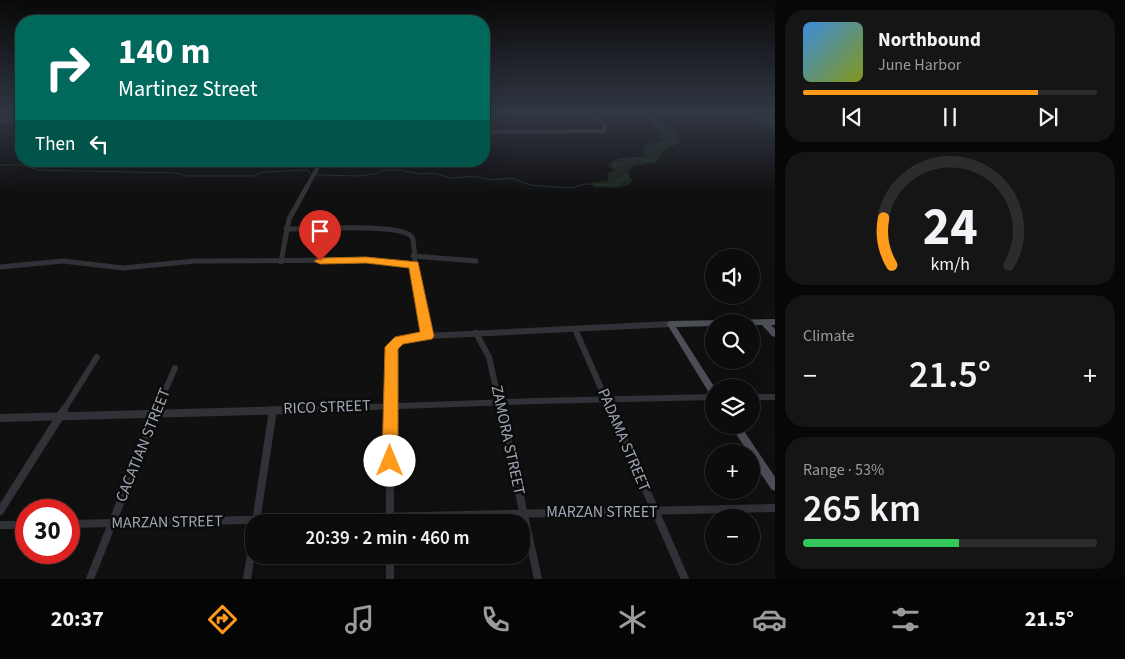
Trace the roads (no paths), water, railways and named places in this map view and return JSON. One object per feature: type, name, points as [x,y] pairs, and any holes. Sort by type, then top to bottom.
[{"type":"main road","points":[[764,322],[775,334]]},
{"type":"main road","points":[[705,380],[671,324],[775,322]]},
{"type":"main road","points":[[741,434],[775,486]]},
{"type":"street","points":[[281,262],[286,229],[292,212],[318,167]]},
{"type":"street","points":[[286,229],[336,228],[402,231],[409,233],[412,237],[414,265],[427,336]]},
{"type":"street","points":[[413,256],[476,261]]},
{"type":"street","points":[[0,267],[64,261],[123,268],[196,261],[281,262],[358,260],[414,265]]},
{"type":"street","points":[[390,514],[391,347],[400,340],[427,336],[476,333],[671,324]]},
{"type":"street","name":"PADAMA STREET","points":[[575,329],[685,579]]},
{"type":"street","name":"ZAMORA STREET","points":[[476,333],[490,357],[538,579]]},
{"type":"street","points":[[0,511],[97,357]]},
{"type":"street","name":"CACATIAN STREET","points":[[90,579],[154,416],[175,368]]},
{"type":"street","name":"RICO STREET","points":[[0,418],[154,416],[273,409],[705,395]]},
{"type":"street","points":[[760,397],[775,396]]},
{"type":"street","points":[[257,514],[273,409]]},
{"type":"street","name":"MARZAN STREET","points":[[505,514],[775,508]]},
{"type":"street","name":"MARZAN STREET","points":[[80,524],[245,521]]},
{"type":"street","points":[[0,526],[15,525]]},
{"type":"street","points":[[247,579],[250,564]]},
{"type":"street","points":[[390,564],[390,579]]},
{"type":"waterway","points":[[316,175],[360,176],[375,174],[383,170],[400,170],[420,174],[433,173],[451,178],[474,176],[491,180],[512,178],[530,185],[555,187],[572,188],[585,184],[616,185],[619,183],[616,181],[628,178],[613,165],[629,162],[628,159],[631,158],[652,161],[656,158],[649,151],[650,147],[674,139]]},
{"type":"waterway","points":[[0,165],[15,165]]},
{"type":"waterway","points":[[29,167],[38,170],[177,173],[186,176],[254,176],[263,172],[307,170],[312,175]]}]
